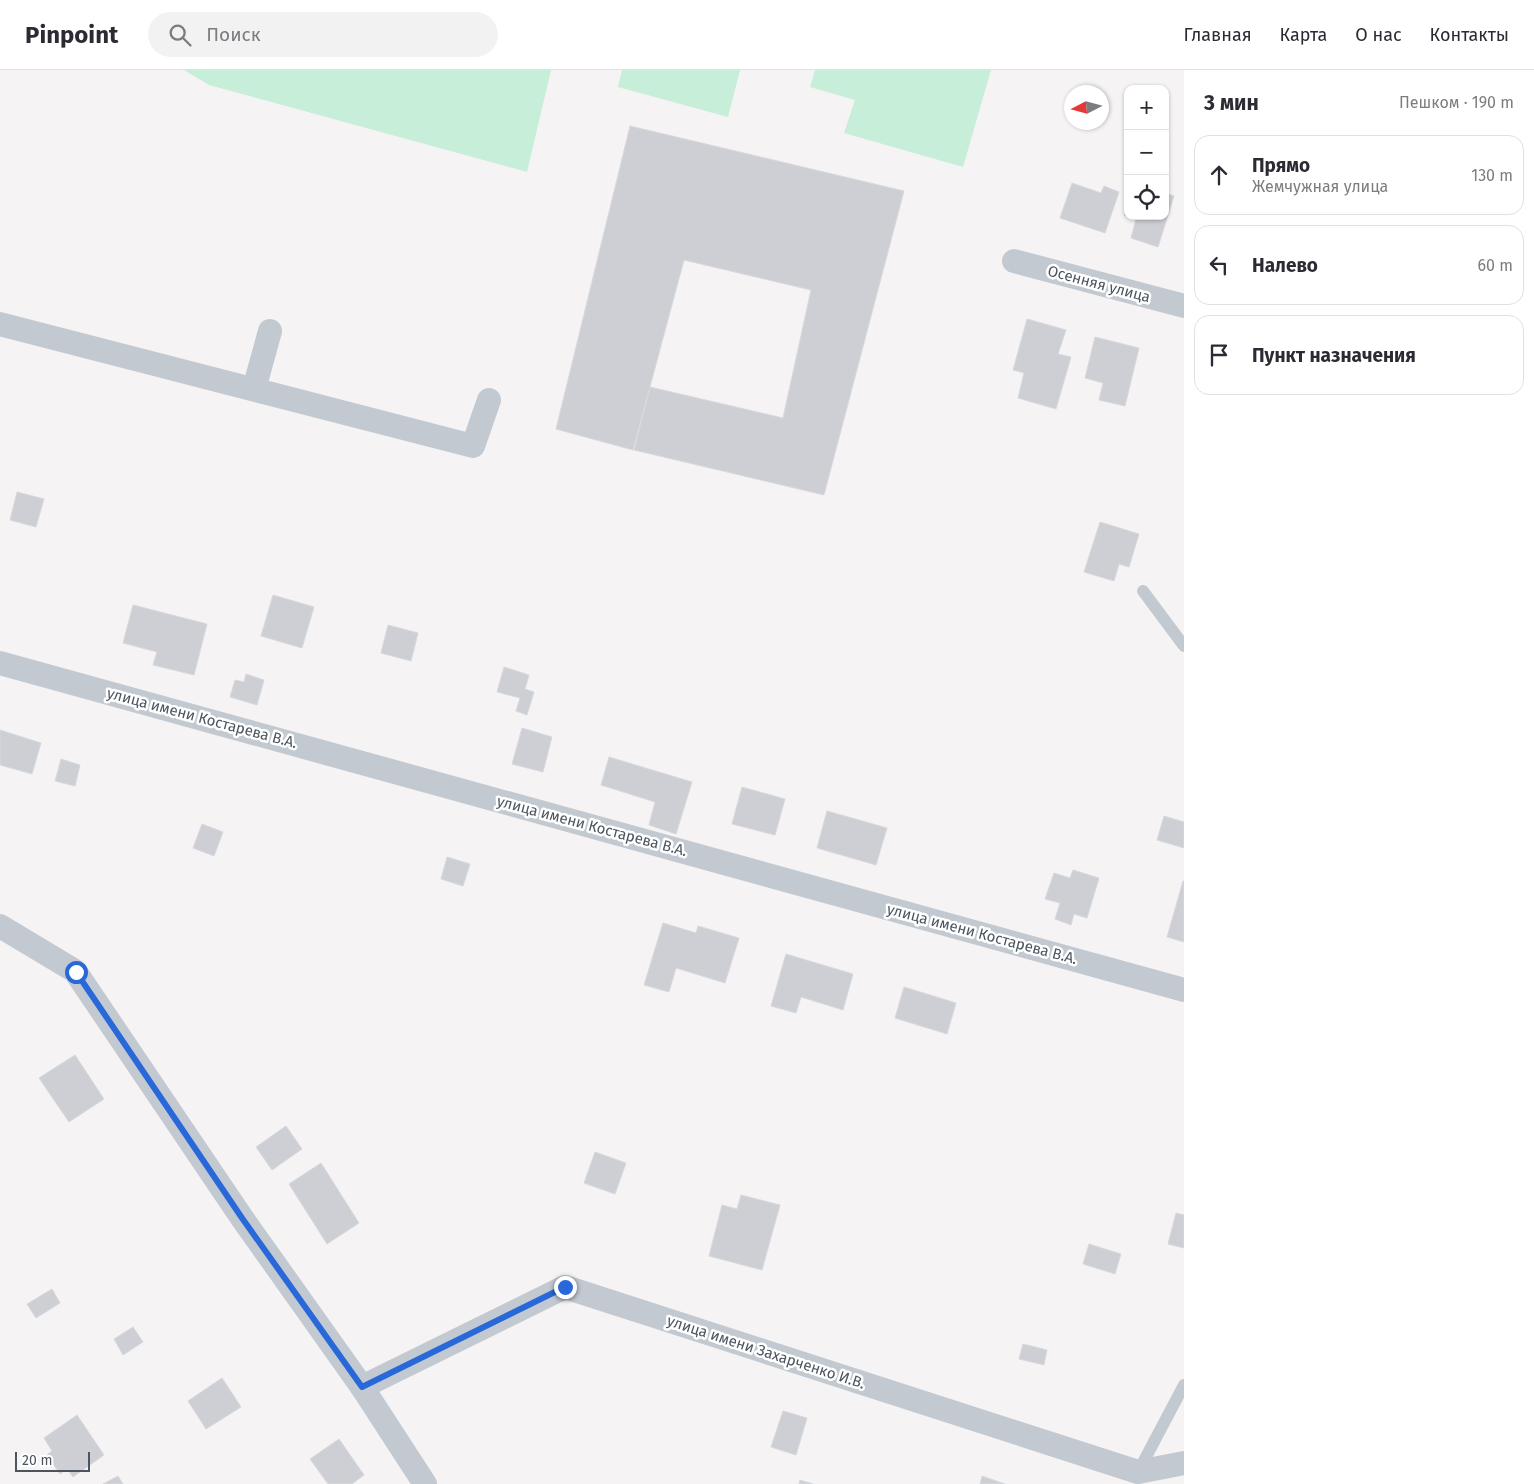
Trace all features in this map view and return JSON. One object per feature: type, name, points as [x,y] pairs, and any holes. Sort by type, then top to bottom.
[{"type":"street","name":"Осенняя улица","points":[[1014,261],[1184,306]]},
{"type":"street","points":[[0,324],[473,446],[489,400]]},
{"type":"street","points":[[254,389],[270,331]]},
{"type":"street","name":"улица имени Костарева В.А.","points":[[0,663],[1184,990]]},
{"type":"street","points":[[0,926],[76,972],[242,1218],[362,1387],[425,1484]]},
{"type":"street","name":"улица имени Захарченко И.В.","points":[[362,1387],[565,1287],[1138,1472],[1184,1463]]},
{"type":"lane","points":[[1143,591],[1184,646]]},
{"type":"lane","points":[[1138,1472],[1184,1385]]},
{"type":"green space","points":[[184,70],[551,70],[527,172],[209,85]]},
{"type":"green space","points":[[622,70],[740,70],[728,117],[618,87]]},
{"type":"green space","points":[[815,70],[991,70],[963,167],[844,133],[855,100],[810,87]]},
{"type":"building","points":[[630,126],[904,191],[824,495],[634,450],[650,387],[783,418],[811,290],[684,260],[633,450],[556,429]]},
{"type":"building","points":[[1072,183],[1101,193],[1104,186],[1119,192],[1105,233],[1060,218]]},
{"type":"building","points":[[1169,194],[1174,196],[1169,212]]},
{"type":"building","points":[[1136,220],[1166,220],[1158,247],[1131,238]]},
{"type":"building","points":[[1027,319],[1066,330],[1058,354],[1071,357],[1056,409],[1018,398],[1024,373],[1013,370]]},
{"type":"building","points":[[1095,337],[1139,348],[1125,406],[1099,400],[1103,383],[1085,378]]},
{"type":"building","points":[[17,492],[44,499],[36,527],[10,520]]},
{"type":"building","points":[[1100,522],[1139,534],[1129,567],[1119,564],[1114,581],[1084,572]]},
{"type":"building","points":[[273,595],[314,607],[302,648],[261,636]]},
{"type":"building","points":[[133,605],[207,624],[194,675],[153,665],[157,652],[123,643]]},
{"type":"building","points":[[388,625],[418,633],[411,661],[381,653]]},
{"type":"building","points":[[504,667],[529,675],[525,689],[534,692],[527,715],[516,711],[520,698],[497,692]]},
{"type":"building","points":[[246,674],[264,680],[257,705],[230,697],[235,680],[244,682]]},
{"type":"building","points":[[522,728],[552,737],[543,772],[512,764]]},
{"type":"building","points":[[0,730],[41,743],[32,774],[0,765]]},
{"type":"building","points":[[609,757],[692,782],[676,834],[649,825],[655,802],[601,785]]},
{"type":"building","points":[[61,759],[80,765],[75,786],[55,781]]},
{"type":"building","points":[[742,787],[785,799],[775,835],[732,824]]},
{"type":"building","points":[[827,811],[887,828],[876,865],[817,848]]},
{"type":"building","points":[[1164,816],[1184,822],[1184,848],[1157,840]]},
{"type":"building","points":[[202,824],[223,832],[214,856],[193,848]]},
{"type":"building","points":[[447,857],[470,864],[463,886],[441,879]]},
{"type":"building","points":[[1073,870],[1099,878],[1087,918],[1074,914],[1071,925],[1055,919],[1060,903],[1045,899],[1054,873],[1070,878]]},
{"type":"building","points":[[1184,881],[1184,942],[1167,937]]},
{"type":"building","points":[[663,923],[696,933],[698,926],[739,938],[725,983],[676,968],[669,992],[644,985]]},
{"type":"building","points":[[786,954],[853,974],[843,1010],[801,997],[796,1013],[771,1006]]},
{"type":"building","points":[[904,987],[956,1003],[947,1034],[895,1018]]},
{"type":"building","points":[[75,1055],[104,1099],[69,1122],[39,1078]]},
{"type":"building","points":[[286,1126],[302,1149],[272,1170],[256,1147]]},
{"type":"building","points":[[595,1152],[626,1163],[615,1194],[584,1183]]},
{"type":"building","points":[[321,1163],[359,1223],[327,1244],[289,1184]]},
{"type":"building","points":[[741,1195],[780,1205],[762,1270],[709,1256],[722,1205],[737,1209]]},
{"type":"building","points":[[1176,1213],[1184,1215],[1184,1248],[1168,1244]]},
{"type":"building","points":[[1089,1244],[1121,1254],[1115,1274],[1083,1264]]},
{"type":"building","points":[[52,1289],[60,1303],[36,1318],[27,1304]]},
{"type":"building","points":[[133,1327],[143,1342],[123,1355],[114,1339]]},
{"type":"building","points":[[1023,1344],[1047,1350],[1044,1365],[1019,1359]]},
{"type":"building","points":[[222,1378],[241,1407],[206,1429],[188,1401]]},
{"type":"building","points":[[783,1411],[807,1418],[796,1455],[771,1447]]},
{"type":"building","points":[[77,1415],[104,1455],[73,1477],[67,1469],[60,1474],[47,1455],[52,1451],[44,1438]]},
{"type":"building","points":[[339,1439],[364,1475],[352,1484],[328,1484],[310,1459]]},
{"type":"building","points":[[118,1476],[123,1484],[103,1484]]},
{"type":"building","points":[[982,1476],[1005,1484],[980,1484]]},
{"type":"building","points":[[800,1480],[813,1484],[799,1484]]},
{"type":"route","points":[[76,972],[242,1218],[362,1387],[565,1287]]}]
